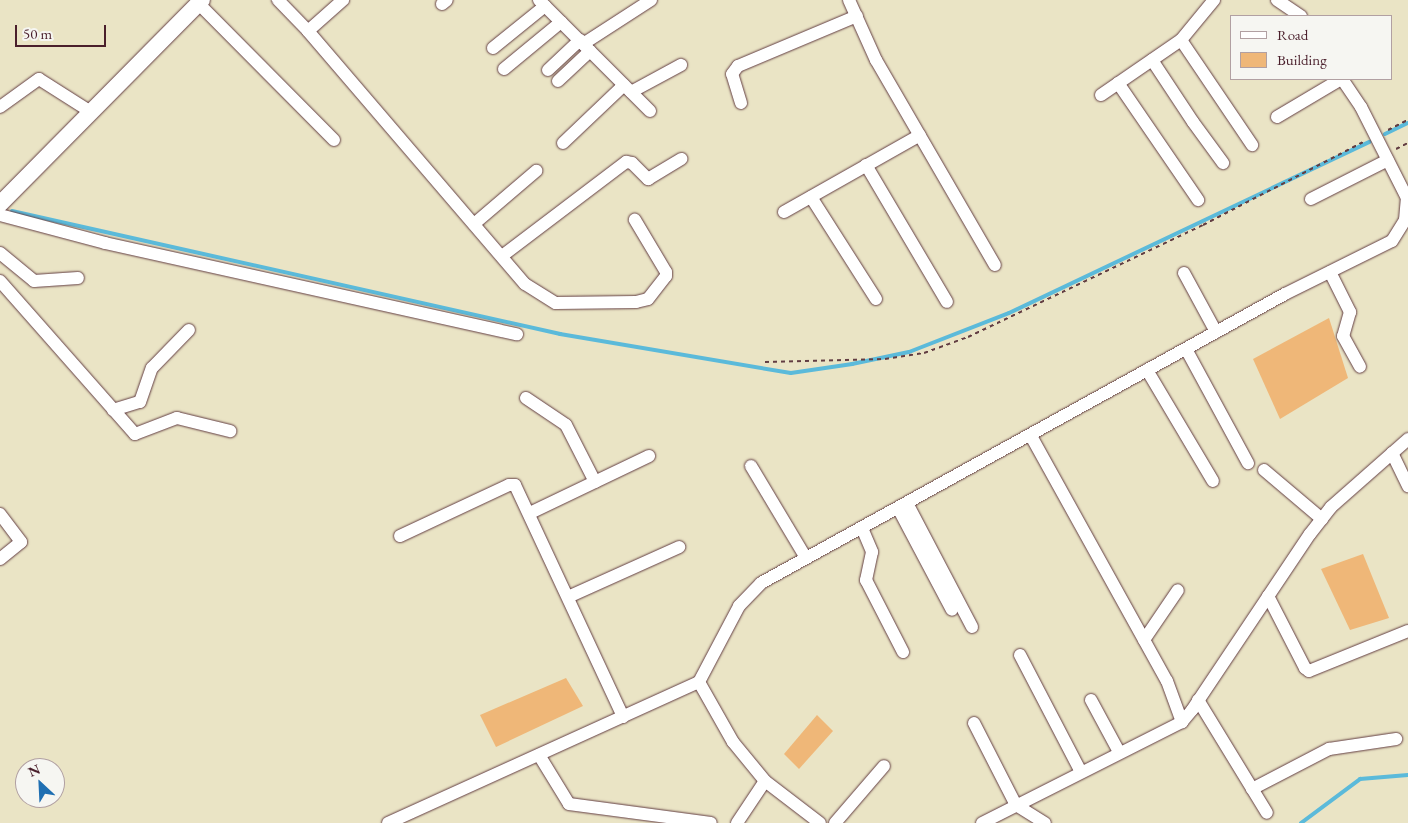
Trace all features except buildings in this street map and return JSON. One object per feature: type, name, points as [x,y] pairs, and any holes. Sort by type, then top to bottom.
[{"type":"main road","points":[[0,204],[200,2]]},
{"type":"street","points":[[278,0],[308,31],[526,284],[556,303],[643,302],[648,299],[664,279],[666,272],[635,220]]},
{"type":"street","points":[[308,31],[343,0]]},
{"type":"street","points":[[548,70],[652,0]]},
{"type":"street","points":[[849,0],[876,60],[995,265]]},
{"type":"street","points":[[1101,95],[1181,40],[1214,0]]},
{"type":"street","points":[[1279,0],[1300,15]]},
{"type":"street","points":[[200,2],[334,140]]},
{"type":"street","points":[[494,48],[542,3],[650,111]]},
{"type":"street","points":[[740,103],[732,74],[738,66],[857,16]]},
{"type":"street","points":[[504,69],[561,22]]},
{"type":"street","points":[[1181,40],[1252,145]]},
{"type":"street","points":[[558,81],[584,45]]},
{"type":"street","points":[[1152,60],[1193,122],[1223,162]]},
{"type":"street","points":[[563,143],[628,88],[681,65]]},
{"type":"street","points":[[0,107],[39,79],[91,112]]},
{"type":"street","points":[[388,823],[699,682],[739,606],[761,583],[1031,436],[1216,332],[1392,241],[1407,219],[1407,198],[1361,107],[1342,80]]},
{"type":"street","points":[[1277,117],[1324,82]]},
{"type":"street","points":[[1118,83],[1198,200]]},
{"type":"street","points":[[784,212],[920,135]]},
{"type":"street","points":[[502,256],[626,162],[632,162],[648,179],[681,159]]},
{"type":"street","points":[[1311,199],[1388,160]]},
{"type":"street","points":[[866,166],[947,302]]},
{"type":"street","points":[[474,224],[536,171]]},
{"type":"street","points":[[811,196],[876,300]]},
{"type":"street","points":[[0,215],[105,243],[517,334]]},
{"type":"street","points":[[0,253],[30,278],[39,282],[78,278]]},
{"type":"street","points":[[1330,272],[1350,312],[1343,336],[1360,367]]},
{"type":"street","points":[[1184,273],[1216,332]]},
{"type":"street","points":[[0,281],[135,434],[178,418],[230,431]]},
{"type":"street","points":[[113,410],[140,402],[152,368],[189,330]]},
{"type":"street","points":[[1186,349],[1248,463]]},
{"type":"street","points":[[1147,370],[1213,481]]},
{"type":"street","points":[[526,398],[566,425],[595,482]]},
{"type":"street","points":[[1031,436],[1167,681],[1182,722]]},
{"type":"street","points":[[986,822],[1016,805],[1182,722],[1331,507],[1408,438]]},
{"type":"street","points":[[1392,453],[1408,486]]},
{"type":"street","points":[[530,513],[649,456]]},
{"type":"street","points":[[751,466],[806,558]]},
{"type":"street","points":[[1264,470],[1322,519]]},
{"type":"street","points":[[400,536],[509,485],[515,485],[520,491],[623,718]]},
{"type":"street","points":[[902,505],[952,610]]},
{"type":"street","points":[[902,505],[972,626]]},
{"type":"street","points":[[0,514],[21,542],[0,559]]},
{"type":"street","points":[[862,528],[872,552],[866,580],[904,652]]},
{"type":"street","points":[[568,597],[679,546]]},
{"type":"street","points":[[1144,640],[1178,590]]},
{"type":"street","points":[[1268,596],[1305,668],[1310,671],[1408,631]]},
{"type":"street","points":[[1020,654],[1081,772]]},
{"type":"street","points":[[699,682],[734,742],[764,781],[820,823]]},
{"type":"street","points":[[1091,700],[1120,752]]},
{"type":"street","points":[[1198,700],[1267,813]]},
{"type":"street","points":[[974,723],[1016,805],[1044,823]]},
{"type":"street","points":[[1252,789],[1329,749],[1396,739]]},
{"type":"street","points":[[539,755],[569,804],[710,823]]},
{"type":"street","points":[[835,823],[884,766]]},
{"type":"street","points":[[737,823],[764,781]]},
{"type":"path","points":[[765,362],[885,360],[924,353],[968,337],[1203,225],[1408,120]]},
{"type":"waterway","points":[[1385,134],[1408,123]]},
{"type":"waterway","points":[[12,211],[560,334],[791,373],[852,364],[909,352],[1009,313],[1369,142]]},
{"type":"waterway","points":[[1301,823],[1360,779],[1408,775]]}]
